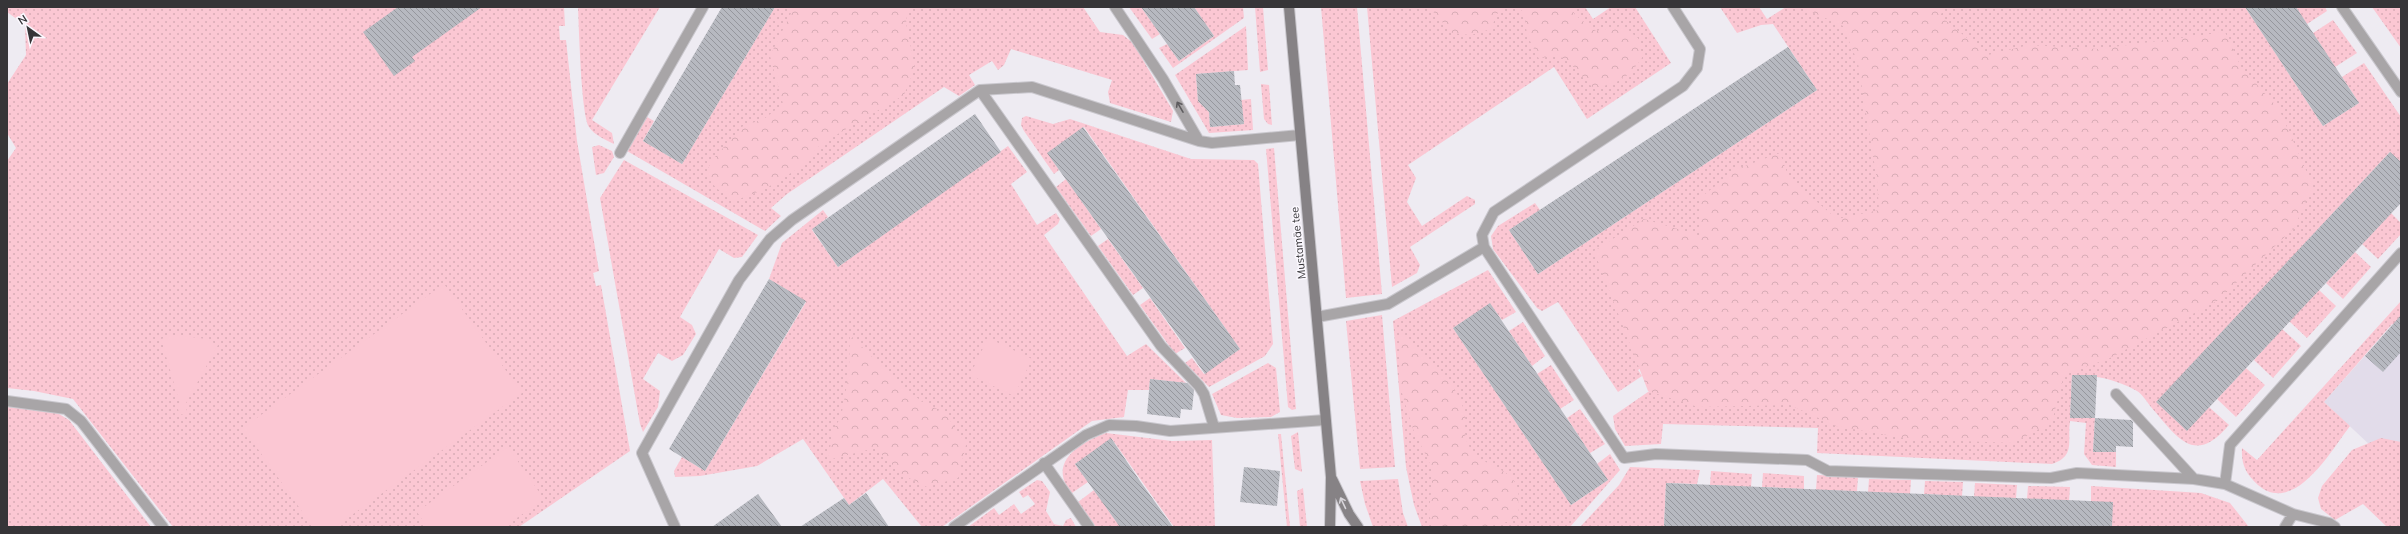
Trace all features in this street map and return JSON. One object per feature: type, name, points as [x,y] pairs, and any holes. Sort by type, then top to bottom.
[{"type":"main road","name":"Mustamäe tee","points":[[1289,7],[1331,477],[1330,527]]},
{"type":"main road","name":"Mustamäe tee","points":[[1331,477],[1349,514],[1358,527]]},
{"type":"street","points":[[620,153],[703,7]]},
{"type":"street","points":[[1115,7],[1163,79],[1199,141]]},
{"type":"street","points":[[1673,7],[1700,49],[1697,68],[1683,86],[1494,212],[1482,235],[1484,247],[1624,458],[1664,454],[1807,460],[1828,471],[2050,478],[2077,473],[2194,479],[2225,484],[2293,514],[2329,523],[2335,527]]},
{"type":"street","points":[[2342,7],[2401,92]]},
{"type":"street","points":[[675,527],[642,453],[739,280],[770,239],[792,220],[980,90],[1032,87],[1199,141],[1212,143],[1300,135]]},
{"type":"street","points":[[980,90],[1161,346],[1199,386],[1204,394],[1214,427]]},
{"type":"street","points":[[1317,317],[1388,304],[1484,247]]},
{"type":"street","points":[[2225,484],[2230,445],[2401,253]]},
{"type":"street","points":[[2116,394],[2194,479]]},
{"type":"street","points":[[7,401],[66,409],[81,421],[163,527]]},
{"type":"street","points":[[954,527],[1086,435],[1109,425],[1136,426],[1170,431],[1325,420]]},
{"type":"street","points":[[1044,463],[1089,527]]},
{"type":"street","points":[[2285,527],[2293,514]]},
{"type":"shaded area","points":[[2401,315],[2401,474],[2324,402]]},
{"type":"green space","points":[[7,7],[564,7],[565,26],[559,26],[560,40],[566,40],[577,141],[599,271],[593,273],[596,286],[601,285],[630,451],[519,527],[173,527],[73,399],[34,391],[7,388],[7,161],[16,148],[7,133],[7,84],[26,55],[25,25],[7,12]]},
{"type":"green space","points":[[578,7],[660,7],[592,120],[612,133],[614,144],[600,137],[594,132],[589,127],[586,119],[582,89]]},
{"type":"green space","points":[[775,7],[1083,7],[1100,32],[1123,35],[1133,43],[1173,111],[1171,122],[1110,103],[1108,92],[1112,80],[1011,49],[1004,65],[998,70],[992,61],[969,75],[975,85],[959,96],[944,87],[787,194],[771,208],[781,216],[765,231],[627,151],[647,117],[654,121],[643,141],[682,164]]},
{"type":"green space","points":[[794,7],[908,7],[906,23],[915,68],[904,95],[821,144],[799,168],[765,189],[734,201],[716,188],[707,176],[708,168],[714,158],[743,126],[764,119],[783,104],[770,56]]},
{"type":"green space","points":[[1129,7],[1141,7],[1160,34],[1152,39]]},
{"type":"green space","points":[[1194,7],[1243,7],[1244,18],[1173,68],[1159,48],[1167,44],[1179,61],[1214,36]]},
{"type":"green space","points":[[1255,7],[1263,7],[1268,70],[1260,72]]},
{"type":"green space","points":[[1321,7],[1357,7],[1382,294],[1346,298]]},
{"type":"green space","points":[[1367,7],[1585,7],[1593,19],[1611,7],[1635,7],[1671,63],[1587,119],[1554,67],[1408,165],[1416,178],[1407,202],[1422,226],[1467,196],[1475,200],[1475,204],[1410,247],[1420,265],[1417,273],[1392,287]]},
{"type":"green space","points":[[1429,7],[1504,7],[1497,14],[1491,29],[1471,35],[1452,33]]},
{"type":"green space","points":[[1516,7],[1571,7],[1575,15],[1596,31],[1622,26],[1638,38],[1642,58],[1632,71],[1621,80],[1608,85],[1592,87],[1571,64],[1556,54],[1539,59],[1527,35],[1524,12]]},
{"type":"green space","points":[[1720,7],[1759,7],[1767,19],[1786,7],[2245,7],[2323,126],[2359,103],[2342,77],[2364,63],[2401,117],[2401,162],[2390,152],[2157,402],[2209,407],[2229,425],[2217,437],[2206,444],[2196,445],[2187,443],[2178,437],[2137,391],[2121,383],[2105,378],[2072,375],[2070,418],[2095,418],[2093,452],[2116,452],[2116,467],[2092,465],[2084,454],[2086,423],[2070,421],[2069,447],[2065,457],[2052,464],[1817,453],[1818,428],[1663,424],[1661,444],[1625,446],[1615,429],[1613,416],[1677,372],[1650,363],[1638,370],[1642,376],[1618,392],[1558,302],[1542,311],[1537,308],[1493,249],[1491,236],[1498,226],[1535,203],[1540,210],[1509,230],[1538,274],[1817,90],[1773,24],[1761,25],[1737,33]]},
{"type":"green space","points":[[1945,7],[1940,16],[1988,55],[2029,45],[2098,49],[2225,32],[2241,67],[2279,109],[2313,186],[2294,228],[2217,301],[2110,358],[2064,375],[2052,422],[2013,443],[1909,439],[1836,426],[1790,405],[1698,407],[1648,391],[1594,251],[1644,219],[1701,236],[1700,198],[1737,169],[1780,153],[1789,178],[1837,219],[1879,210],[1877,180],[1858,63],[1843,26],[1803,8]]},
{"type":"green space","points":[[2296,7],[2325,7],[2327,11],[2307,24]]},
{"type":"green space","points":[[2372,7],[2401,7],[2401,48]]},
{"type":"green space","points":[[2333,20],[2357,53],[2335,67],[2313,33]]},
{"type":"green space","points":[[1246,26],[1248,70],[1196,74],[1198,101],[1209,112],[1210,127],[1244,124],[1241,100],[1251,99],[1253,130],[1209,133],[1175,75]]},
{"type":"green space","points":[[1261,84],[1269,85],[1272,125],[1268,124],[1264,119]]},
{"type":"green space","points":[[1026,116],[1053,124],[1070,119],[1191,159],[1254,160],[1258,164],[1273,344],[1265,356],[1209,387],[1185,363],[1192,358],[1204,374],[1240,349],[1084,127],[1048,153],[1059,170],[1054,174],[1021,125],[1022,118]]},
{"type":"green space","points":[[599,145],[612,151],[614,157],[604,173],[596,175],[592,147]]},
{"type":"green space","points":[[1008,146],[1027,172],[1011,184],[1037,225],[1056,213],[1060,219],[1058,224],[1044,235],[1127,356],[1146,344],[1186,383],[1150,379],[1149,390],[1128,390],[1124,417],[1092,421],[942,527],[922,527],[883,479],[849,505],[803,439],[757,466],[700,476],[675,477],[674,471],[682,457],[705,471],[806,302],[769,279],[782,243],[823,210],[828,217],[812,230],[838,267]]},
{"type":"green space","points":[[1274,148],[1296,409],[1292,410],[1288,407],[1266,149]]},
{"type":"green space","points":[[624,160],[758,235],[742,257],[734,258],[719,249],[680,317],[692,325],[696,334],[683,355],[672,361],[658,353],[643,379],[660,391],[658,407],[643,432],[640,424],[600,198]]},
{"type":"green space","points":[[1066,179],[1101,229],[1091,236],[1056,187]]},
{"type":"green space","points":[[2391,213],[2401,223],[2401,234],[2378,259],[2362,244]]},
{"type":"green space","points":[[1108,239],[1143,288],[1133,295],[1098,246]]},
{"type":"green space","points":[[2355,252],[2371,267],[2343,299],[2326,283]]},
{"type":"green space","points":[[1488,270],[1516,312],[1502,320],[1490,304],[1453,328],[1571,505],[1608,480],[1597,464],[1610,454],[1620,470],[1570,527],[1422,527],[1414,505],[1406,467],[1393,321]]},
{"type":"green space","points":[[444,284],[522,393],[335,527],[313,527],[243,428]]},
{"type":"green space","points":[[2319,290],[2336,306],[2307,338],[2289,321]]},
{"type":"green space","points":[[1150,298],[1185,348],[1175,354],[1140,305]]},
{"type":"green space","points":[[2401,301],[2401,330],[2392,324],[2324,402],[2350,426],[2333,450],[2322,464],[2298,487],[2285,492],[2272,492],[2258,485],[2245,469],[2242,459],[2242,448],[2257,460]]},
{"type":"green space","points":[[1382,315],[1395,467],[1360,469],[1346,321]]},
{"type":"green space","points":[[1523,322],[1545,356],[1532,366],[1509,331]]},
{"type":"green space","points":[[2282,329],[2301,346],[2273,378],[2254,360]]},
{"type":"green space","points":[[1401,333],[1438,368],[1453,387],[1464,410],[1465,436],[1470,448],[1481,459],[1501,470],[1513,479],[1518,490],[1519,519],[1486,527],[1432,527],[1429,513],[1433,470],[1413,429],[1401,390]]},
{"type":"green space","points":[[177,335],[206,339],[218,345],[185,405],[187,411],[182,415],[178,410],[180,404],[161,339]]},
{"type":"green space","points":[[850,335],[910,394],[946,414],[966,445],[958,478],[927,487],[903,475],[875,448],[828,460],[833,430],[841,417],[849,374]]},
{"type":"green space","points":[[988,338],[1032,359],[1014,396],[970,375]]},
{"type":"green space","points":[[1268,363],[1276,368],[1280,412],[1271,417],[1237,418],[1221,415],[1212,394]]},
{"type":"green space","points":[[1551,365],[1574,400],[1560,409],[1537,374]]},
{"type":"green space","points":[[2246,368],[2265,385],[2236,417],[2217,399]]},
{"type":"green space","points":[[7,407],[54,411],[69,420],[151,527],[7,527]]},
{"type":"green space","points":[[1580,409],[1605,444],[1590,453],[1567,418]]},
{"type":"green space","points":[[1298,432],[1302,472],[1295,469],[1291,436]]},
{"type":"green space","points":[[1106,433],[1172,441],[1212,440],[1215,527],[1174,527],[1112,439],[1075,464],[1088,482],[1072,493],[1065,483],[1063,476],[1063,468],[1066,461],[1070,454],[1084,443]]},
{"type":"green space","points":[[1278,434],[1281,434],[1290,527],[1287,527]]},
{"type":"green space","points":[[2381,438],[2401,442],[2401,527],[2387,527],[2363,504],[2335,520],[2321,509],[2318,498],[2322,486],[2352,450]]},
{"type":"green space","points":[[508,447],[544,499],[504,527],[427,527],[417,512]]},
{"type":"green space","points":[[1630,467],[1700,470],[1697,484],[1666,483],[1664,527],[1580,527],[1619,485]]},
{"type":"green space","points":[[1711,471],[1752,474],[1751,487],[1710,485]]},
{"type":"green space","points":[[1763,473],[1804,476],[1804,489],[1762,487]]},
{"type":"green space","points":[[1817,475],[1858,477],[1857,491],[1816,490]]},
{"type":"green space","points":[[1398,479],[1403,513],[1408,527],[1373,527],[1365,504],[1360,481]]},
{"type":"green space","points":[[1869,479],[1911,480],[1910,494],[1868,492]]},
{"type":"green space","points":[[1037,480],[1042,481],[1050,492],[1046,511],[1054,524],[1063,526],[1066,520],[1071,518],[1076,527],[968,527],[994,508],[999,515],[1014,504],[1021,514],[1035,504],[1028,495],[1023,498],[1019,492]]},
{"type":"green space","points":[[1925,481],[1963,482],[1962,496],[1924,494]]},
{"type":"green space","points":[[1975,483],[2017,485],[2016,498],[1974,497]]},
{"type":"green space","points":[[2028,486],[2070,487],[2069,501],[2027,499]]},
{"type":"green space","points":[[2091,486],[2201,493],[2230,503],[2249,527],[2112,527],[2091,501]]},
{"type":"green space","points":[[1303,488],[1307,527],[1300,527],[1297,491]]},
{"type":"green space","points":[[1094,490],[1120,527],[1096,527],[1078,502]]},
{"type":"building","points":[[398,7],[482,7],[412,57],[415,61],[394,76],[363,32]]},
{"type":"building","points":[[722,7],[775,7],[682,164],[643,141]]},
{"type":"building","points":[[1141,7],[1194,7],[1214,36],[1179,61]]},
{"type":"building","points":[[2245,7],[2296,7],[2359,103],[2323,126]]},
{"type":"building","points":[[1788,47],[1817,90],[1538,274],[1509,230]]},
{"type":"building","points":[[1234,71],[1235,85],[1240,85],[1244,124],[1210,127],[1209,112],[1198,101],[1196,74]]},
{"type":"building","points":[[975,114],[1001,152],[838,267],[812,229]]},
{"type":"building","points":[[1083,127],[1240,349],[1205,374],[1047,153]]},
{"type":"building","points":[[2390,152],[2401,162],[2401,203],[2187,431],[2156,402]]},
{"type":"building","points":[[769,279],[806,301],[705,471],[669,449]]},
{"type":"building","points":[[1490,303],[1608,480],[1571,505],[1453,328]]},
{"type":"building","points":[[2401,315],[2401,352],[2383,372],[2365,356]]},
{"type":"building","points":[[2072,375],[2097,375],[2095,418],[2070,418]]},
{"type":"building","points":[[1150,379],[1187,383],[1194,390],[1192,410],[1181,409],[1180,418],[1147,414]]},
{"type":"building","points":[[2095,418],[2131,420],[2133,422],[2133,447],[2116,446],[2116,452],[2093,452]]},
{"type":"building","points":[[1111,438],[1173,527],[1120,527],[1075,464]]},
{"type":"building","points":[[1244,467],[1280,471],[1277,506],[1240,502]]},
{"type":"building","points":[[1666,483],[2113,502],[2112,527],[1664,527]]},
{"type":"building","points":[[866,493],[889,527],[800,527],[844,498],[849,505]]},
{"type":"building","points":[[758,494],[782,527],[712,527]]}]
